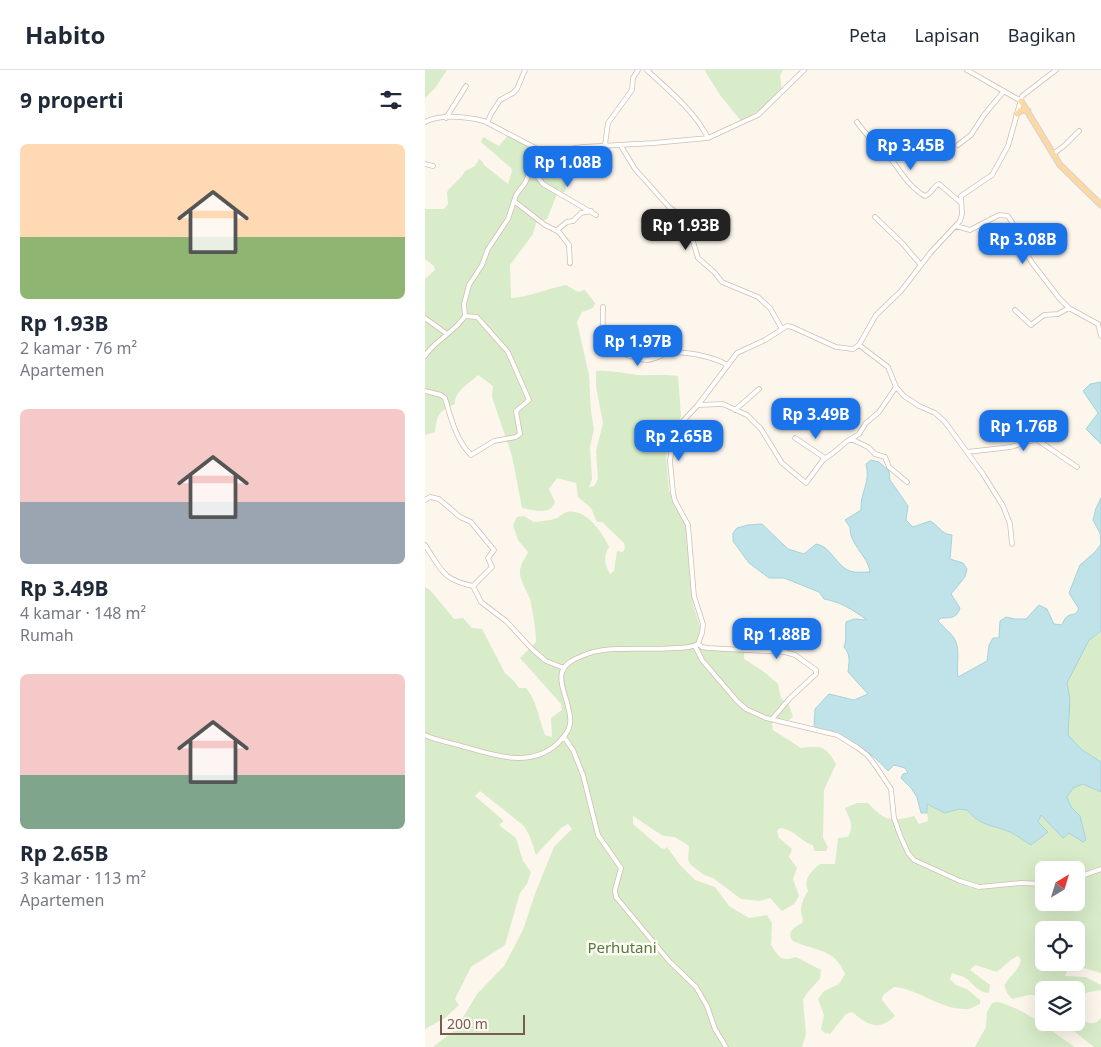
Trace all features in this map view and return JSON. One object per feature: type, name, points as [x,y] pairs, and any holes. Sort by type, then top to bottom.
[{"type":"main road","points":[[1021,101],[1067,174],[1101,205]]},
{"type":"main road","points":[[1017,114],[1021,110],[1028,111]]},
{"type":"street","points":[[487,123],[500,100],[517,89],[525,70]]},
{"type":"street","points":[[605,145],[608,123],[632,90],[633,78],[638,70]]},
{"type":"street","points":[[647,70],[665,85],[698,120],[708,138]]},
{"type":"street","points":[[465,316],[464,304],[469,285],[488,249],[508,218],[514,201],[534,163],[542,154],[605,145],[621,146],[708,138],[758,114],[804,70]]},
{"type":"street","points":[[967,70],[1021,101]]},
{"type":"street","points":[[1035,884],[1021,883],[982,888],[951,878],[919,863],[911,857],[902,843],[894,818],[892,792],[870,759],[858,748],[837,735],[772,719],[746,709],[737,701],[702,660],[697,645],[703,629],[694,596],[690,534],[686,521],[675,501],[670,461],[672,447],[683,421],[698,405],[740,350],[765,340],[787,326],[836,347],[853,349],[859,345],[872,321],[901,291],[920,264],[962,216],[960,198],[963,194],[992,175],[1005,152],[1024,93],[1056,70]]},
{"type":"street","points":[[446,118],[466,86]]},
{"type":"street","points":[[958,146],[971,135],[1003,91]]},
{"type":"street","points":[[425,122],[434,118],[474,119],[487,123],[542,154]]},
{"type":"street","points":[[857,122],[867,137],[891,159],[900,173],[921,194],[927,196],[939,184],[960,202]]},
{"type":"street","points":[[1053,154],[1079,131]]},
{"type":"street","points":[[621,146],[635,169],[669,207],[682,217],[691,235],[698,258],[722,282],[759,297],[770,308],[782,329]]},
{"type":"street","points":[[425,164],[433,166]]},
{"type":"street","points":[[532,169],[543,184],[596,214]]},
{"type":"street","points":[[514,201],[545,225],[557,230],[569,245],[570,263]]},
{"type":"street","points":[[557,230],[567,222],[573,221],[581,213],[591,212]]},
{"type":"street","points":[[955,226],[969,230],[999,215],[1008,216],[1015,227],[1017,240],[1059,298],[1069,308],[1098,324],[1101,336]]},
{"type":"street","points":[[875,217],[903,244],[920,264]]},
{"type":"street","points":[[603,307],[603,336],[611,350],[647,360],[671,353],[685,353],[720,361],[727,365]]},
{"type":"street","points":[[1015,310],[1031,325],[1044,314],[1058,314],[1069,308]]},
{"type":"street","points":[[425,356],[465,316],[477,317],[511,357],[529,400],[516,411],[520,434],[516,437],[494,441],[471,455],[454,426],[445,398],[441,395],[425,391]]},
{"type":"street","points":[[425,318],[447,334]]},
{"type":"street","points":[[859,345],[888,368],[896,387],[911,401],[939,416],[967,452],[1003,506],[1010,524],[1012,544]]},
{"type":"street","points":[[698,405],[723,404],[747,416],[758,425],[782,463],[805,483],[808,482],[820,462],[857,436],[866,423],[879,412],[896,387]]},
{"type":"street","points":[[735,410],[759,389]]},
{"type":"street","points":[[795,438],[825,458]]},
{"type":"street","points":[[967,452],[1011,447],[1036,439],[1077,467]]},
{"type":"street","points":[[851,440],[868,447],[876,455],[885,457],[889,467],[907,482]]},
{"type":"street","points":[[425,500],[430,497],[439,499],[460,517],[471,522],[494,550],[488,558],[493,567],[473,586]]},
{"type":"street","points":[[425,545],[446,576],[459,584],[473,586]]},
{"type":"street","points":[[473,586],[481,602],[506,621],[533,650],[546,660],[564,668]]},
{"type":"street","points":[[425,735],[492,756],[525,758],[542,755],[564,737],[570,722],[561,676],[564,668],[571,661],[599,650],[660,650],[697,645],[708,648],[785,652],[795,655],[816,670],[816,674],[790,698],[772,719]]},
{"type":"street","points":[[564,737],[573,750],[583,775],[598,835],[621,868],[615,890],[616,897],[669,961],[696,987],[726,1047]]},
{"type":"street","points":[[1085,874],[1101,868]]},
{"type":"green space","points":[[425,70],[447,70],[435,88],[425,98]]},
{"type":"green space","points":[[706,70],[783,70],[780,76],[782,92],[765,107],[741,121],[720,95]]},
{"type":"green space","name":"Perhutani","points":[[508,135],[545,156],[554,153],[565,160],[564,172],[568,180],[565,192],[559,189],[547,219],[536,223],[533,234],[510,265],[511,298],[566,285],[578,292],[585,290],[595,303],[593,308],[582,312],[577,322],[589,375],[594,429],[590,447],[592,479],[589,487],[594,486],[598,479],[596,451],[603,423],[596,387],[596,371],[678,376],[681,416],[666,456],[669,491],[686,525],[693,604],[701,630],[695,644],[701,649],[744,652],[744,659],[763,671],[778,684],[781,698],[789,705],[793,717],[789,720],[775,718],[772,724],[773,730],[801,748],[818,747],[826,750],[836,764],[824,790],[823,838],[828,847],[826,851],[814,851],[813,845],[785,829],[780,828],[777,831],[779,838],[792,849],[789,857],[797,868],[793,879],[799,896],[794,904],[782,911],[770,898],[760,901],[741,899],[713,878],[704,875],[691,865],[688,860],[689,846],[675,837],[663,836],[633,816],[633,824],[661,848],[665,849],[667,847],[680,865],[695,880],[715,887],[729,906],[749,918],[767,915],[772,923],[771,945],[776,953],[784,959],[796,957],[821,970],[820,979],[803,1000],[806,1034],[802,1047],[433,1047],[456,1029],[477,994],[504,966],[523,930],[554,847],[572,829],[568,824],[561,828],[536,855],[524,826],[480,791],[475,796],[504,821],[499,825],[516,838],[523,861],[531,872],[527,884],[520,893],[505,945],[471,967],[455,999],[459,1005],[445,1018],[425,1029],[425,587],[430,590],[454,619],[463,618],[472,628],[482,629],[505,673],[519,688],[526,688],[530,694],[545,735],[552,737],[551,718],[562,710],[561,704],[520,658],[536,642],[536,637],[530,598],[520,576],[522,564],[528,552],[518,540],[513,525],[517,517],[524,516],[534,522],[554,519],[567,512],[574,512],[587,517],[598,528],[609,547],[605,560],[610,574],[614,571],[617,551],[623,552],[625,548],[624,543],[602,522],[597,522],[591,508],[578,497],[576,483],[557,478],[549,489],[555,502],[546,511],[522,508],[512,456],[492,397],[493,386],[478,375],[460,391],[455,399],[455,404],[442,411],[437,421],[435,432],[425,435],[425,279],[435,270],[434,266],[425,259],[425,209],[444,209],[448,204],[447,192],[465,171],[475,166],[479,159],[508,184],[512,171],[511,168],[481,142],[483,137],[499,146]]},
{"type":"green space","points":[[1101,631],[1101,762],[1082,750],[1068,735],[1067,683],[1089,640]]},
{"type":"green space","points":[[1083,784],[1101,792],[1101,973],[1085,968],[1085,921],[1035,921],[1035,971],[1067,971],[1065,976],[1086,977],[1101,985],[1101,990],[1085,994],[1085,981],[1035,981],[1035,996],[1012,999],[1004,985],[1020,964],[1021,960],[1018,956],[997,972],[975,965],[970,970],[990,985],[989,993],[978,989],[964,977],[952,973],[950,979],[956,985],[967,989],[980,1000],[980,1004],[971,1008],[946,1006],[912,991],[894,987],[883,995],[882,1000],[895,1016],[889,1021],[873,1025],[852,1012],[846,1014],[830,1034],[825,1033],[821,1029],[824,1015],[818,999],[824,991],[839,984],[845,974],[836,959],[823,951],[793,941],[790,935],[792,930],[803,921],[801,908],[808,891],[807,879],[820,864],[835,864],[838,838],[848,837],[850,833],[851,822],[845,808],[857,803],[868,803],[888,819],[914,816],[919,824],[928,821],[926,804],[945,813],[959,809],[967,810],[982,822],[1010,832],[1031,845],[1041,815],[1063,838],[1075,825],[1080,816],[1071,807],[1067,797],[1073,788]]},
{"type":"green space","points":[[997,1002],[1018,1009],[1035,1019],[1035,1031],[1052,1031],[1075,1047],[975,1047],[986,1027],[987,1012],[992,1003]]},
{"type":"green space","points":[[1101,1018],[1101,1047],[1094,1047],[1074,1031],[1085,1031],[1085,1022],[1093,1023]]},
{"type":"water","points":[[1101,382],[1101,444],[1086,429],[1098,413],[1083,391],[1090,384]]},
{"type":"water","points":[[871,460],[879,462],[889,471],[890,480],[908,506],[906,520],[913,527],[930,521],[945,533],[952,535],[950,559],[963,563],[967,569],[965,577],[951,594],[960,608],[959,611],[953,617],[941,618],[938,621],[956,642],[958,677],[987,661],[989,645],[993,638],[999,638],[1000,621],[1006,617],[1026,619],[1039,605],[1047,609],[1054,624],[1062,625],[1067,617],[1075,614],[1079,609],[1069,593],[1080,565],[1101,544],[1101,631],[1089,640],[1067,683],[1070,699],[1068,735],[1082,750],[1101,762],[1101,792],[1083,784],[1073,788],[1067,797],[1071,807],[1080,816],[1086,840],[1083,842],[1069,833],[1063,838],[1041,815],[1038,822],[1048,832],[1031,845],[1010,832],[982,822],[967,810],[959,809],[945,813],[927,804],[927,813],[921,813],[917,797],[901,778],[903,774],[908,773],[905,768],[894,765],[888,771],[863,749],[835,735],[814,728],[815,709],[829,694],[854,700],[868,694],[848,672],[849,656],[844,647],[846,622],[854,619],[867,620],[847,607],[824,599],[819,592],[784,578],[769,578],[749,563],[733,541],[733,533],[737,528],[762,524],[788,549],[804,554],[816,544],[826,548],[841,565],[850,571],[870,572],[866,560],[852,539],[850,527],[845,520],[861,510],[867,477],[866,464]]},
{"type":"water","points":[[1101,498],[1101,544],[1100,533],[1093,520]]}]
